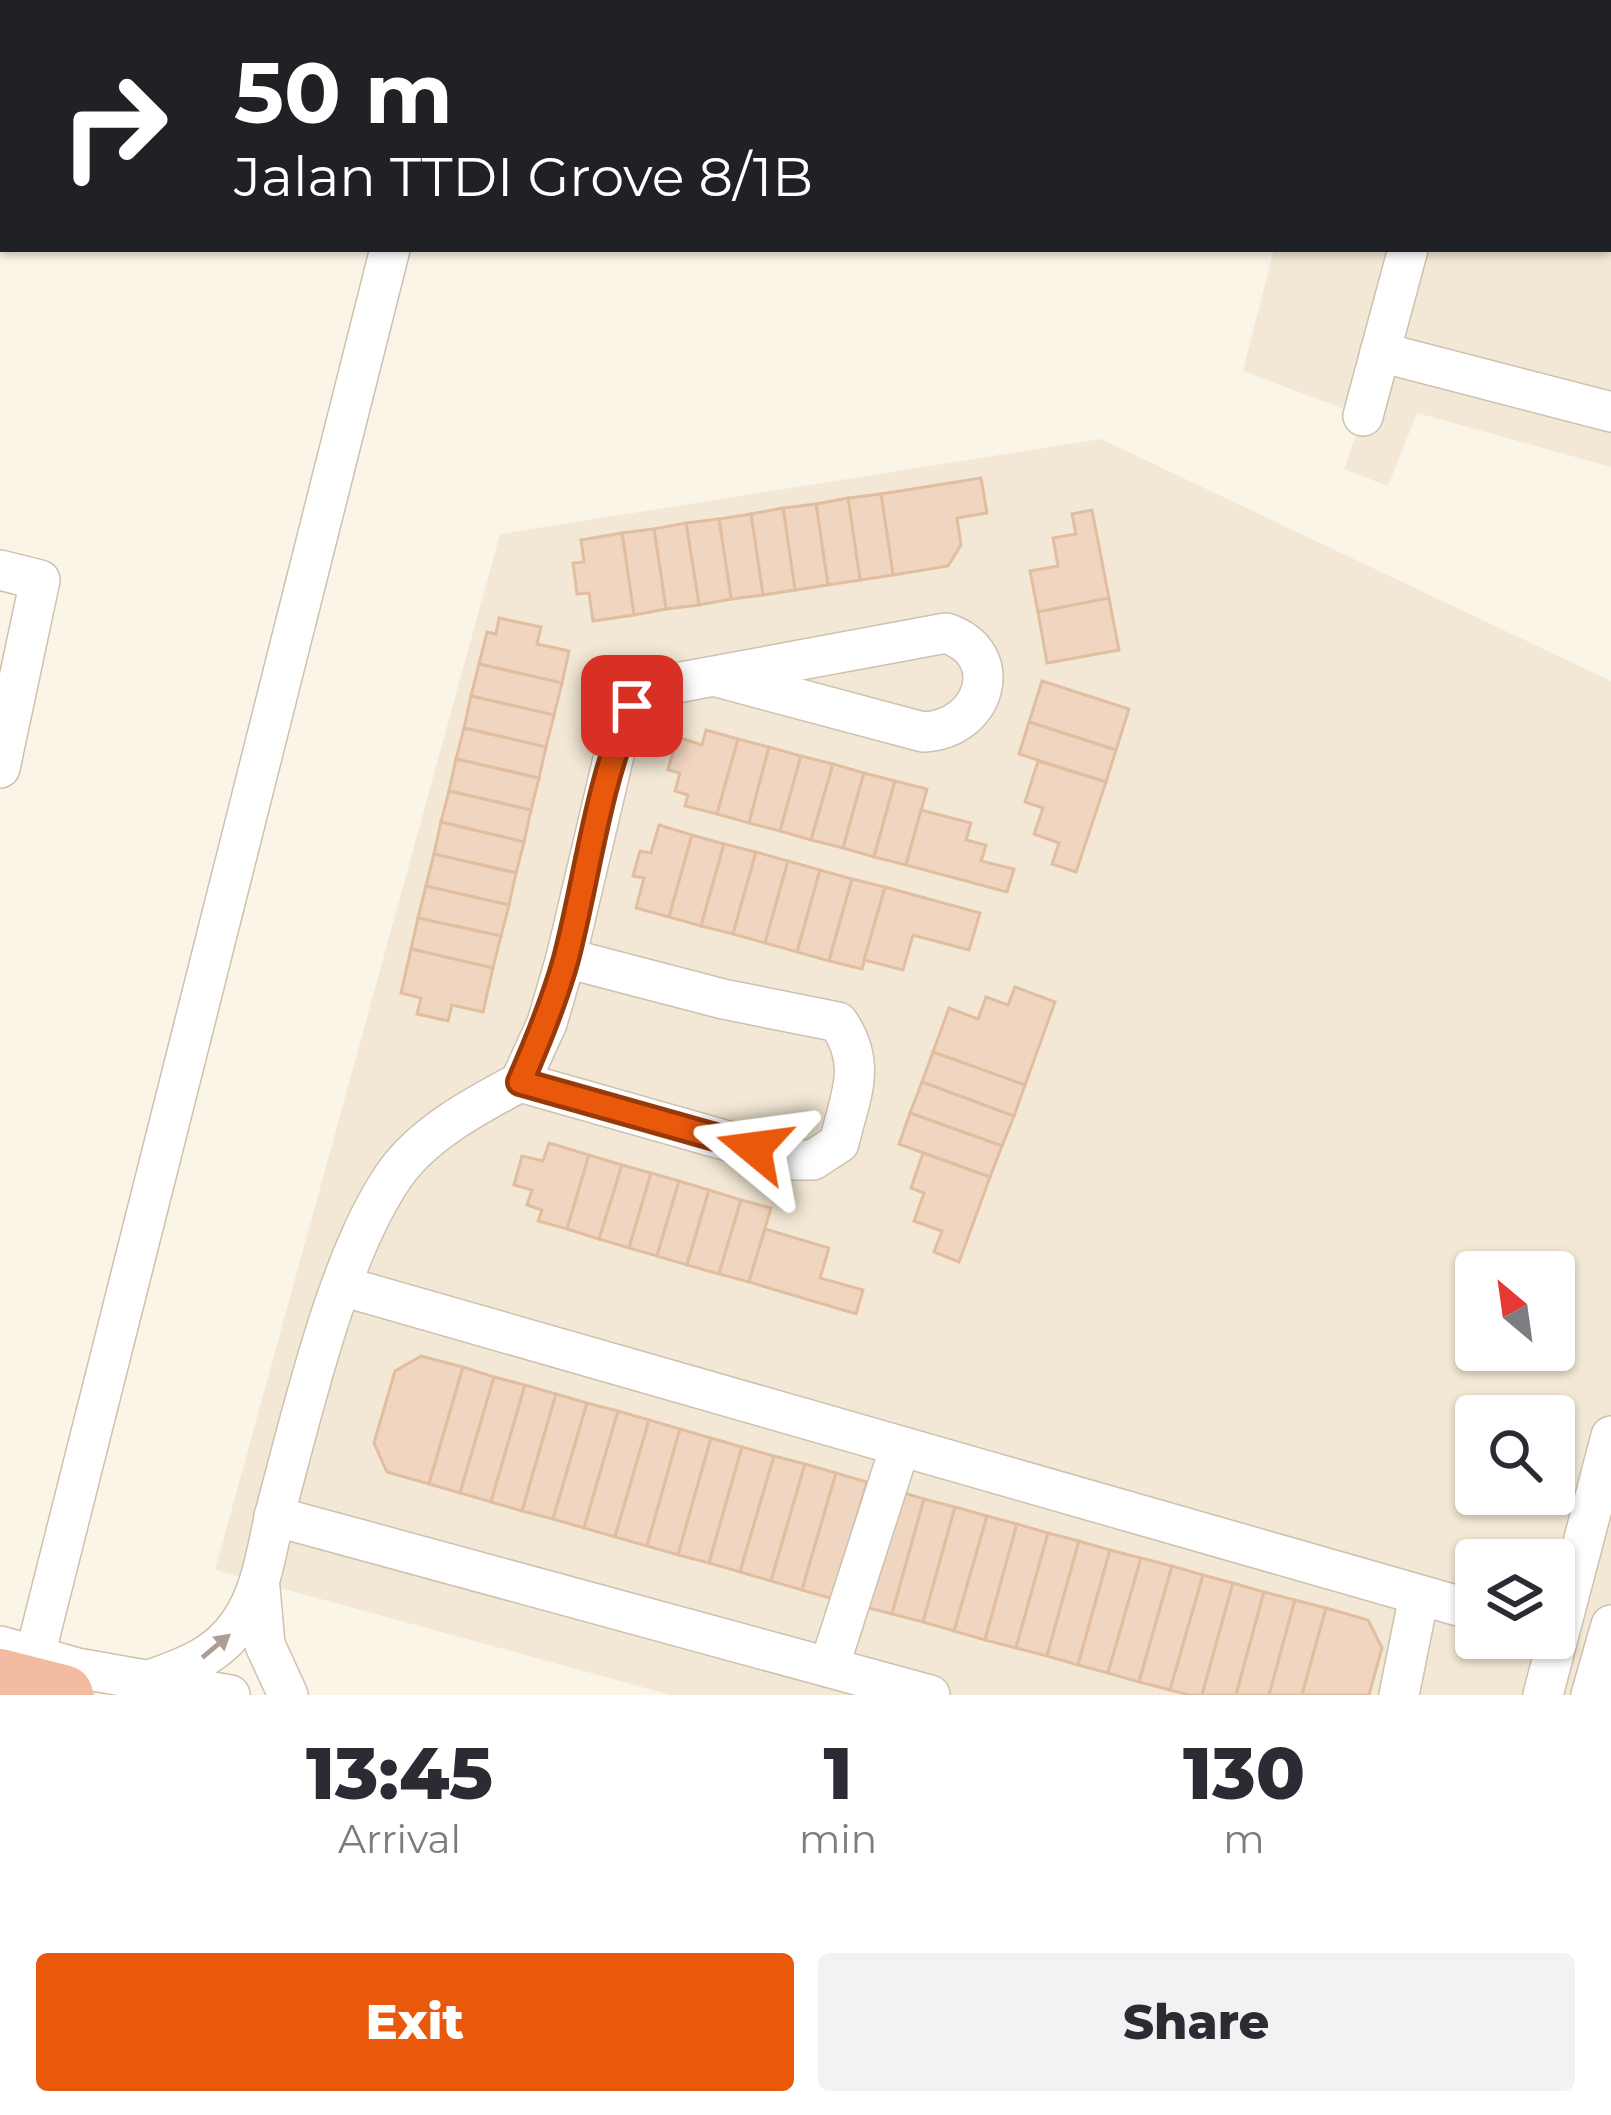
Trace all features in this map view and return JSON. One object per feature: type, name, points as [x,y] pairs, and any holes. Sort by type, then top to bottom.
[{"type":"street","points":[[230,1695],[25,1669],[389,252]]},
{"type":"street","points":[[1364,416],[1407,252]]},
{"type":"street","points":[[1381,352],[1611,412]]},
{"type":"street","points":[[0,570],[40,580],[0,765]]},
{"type":"street","points":[[147,1682],[216,1651],[240,1623],[260,1582],[274,1516],[342,1286],[380,1199],[404,1163],[473,1108],[520,1082],[547,1023],[597,816],[618,738],[632,706],[671,684],[946,633],[965,641],[982,672],[980,697],[972,713],[942,731],[922,732],[717,677]]},
{"type":"street","points":[[520,1082],[796,1160],[814,1160],[839,1143],[858,1064],[853,1043],[838,1022],[723,999],[566,958]]},
{"type":"street","points":[[342,1286],[1455,1605]]},
{"type":"street","points":[[1575,1564],[1611,1436]]},
{"type":"street","points":[[829,1667],[900,1447]]},
{"type":"street","points":[[274,1516],[931,1695]]},
{"type":"street","points":[[260,1582],[265,1646],[288,1695]]},
{"type":"street","points":[[1399,1695],[1419,1596]]},
{"type":"street","points":[[1575,1632],[1609,1633],[1599,1687]]},
{"type":"street","points":[[1543,1695],[1550,1659]]},
{"type":"shaded area","points":[[1273,252],[1611,252],[1611,467],[1417,413],[1388,486],[1344,469],[1363,416],[1243,371]]},
{"type":"shaded area","points":[[1101,439],[1611,681],[1611,1695],[671,1695],[215,1570],[500,534]]},
{"type":"building","points":[[981,478],[987,513],[957,518],[961,545],[948,566],[893,575],[881,494]]},
{"type":"building","points":[[881,494],[893,575],[860,580],[848,498]]},
{"type":"building","points":[[848,498],[860,580],[828,585],[816,504]]},
{"type":"building","points":[[816,504],[828,585],[795,590],[783,508]]},
{"type":"building","points":[[783,508],[795,590],[763,595],[751,514]]},
{"type":"building","points":[[1092,510],[1109,598],[1038,612],[1030,571],[1058,566],[1053,538],[1076,534],[1072,514]]},
{"type":"building","points":[[751,514],[763,595],[731,599],[719,519]]},
{"type":"building","points":[[719,519],[731,599],[699,605],[686,523]]},
{"type":"building","points":[[686,523],[699,605],[666,609],[654,529]]},
{"type":"building","points":[[654,529],[666,609],[634,615],[622,533]]},
{"type":"building","points":[[622,533],[634,615],[593,621],[589,593],[577,594],[573,563],[584,562],[581,540]]},
{"type":"building","points":[[1109,598],[1119,650],[1047,663],[1038,612]]},
{"type":"building","points":[[499,618],[541,627],[537,644],[569,651],[562,683],[479,664],[487,632],[496,634]]},
{"type":"building","points":[[479,664],[562,683],[554,715],[471,696]]},
{"type":"building","points":[[1042,681],[1129,709],[1116,750],[1029,722]]},
{"type":"building","points":[[471,696],[554,715],[546,747],[464,728]]},
{"type":"building","points":[[1029,722],[1116,750],[1106,782],[1019,754]]},
{"type":"building","points":[[464,728],[546,747],[539,778],[456,759]]},
{"type":"building","points":[[706,730],[738,739],[717,814],[685,806],[688,795],[675,791],[680,773],[668,770],[677,737],[702,745]]},
{"type":"building","points":[[738,739],[769,747],[749,823],[717,814]]},
{"type":"building","points":[[769,747],[801,756],[780,831],[749,823]]},
{"type":"building","points":[[801,756],[833,764],[811,840],[780,831]]},
{"type":"building","points":[[456,759],[539,778],[531,810],[449,791]]},
{"type":"building","points":[[1038,761],[1106,782],[1076,872],[1052,864],[1059,843],[1034,834],[1043,808],[1025,802]]},
{"type":"building","points":[[833,764],[864,773],[843,848],[811,840]]},
{"type":"building","points":[[864,773],[895,781],[874,857],[843,848]]},
{"type":"building","points":[[895,781],[927,789],[906,865],[874,857]]},
{"type":"building","points":[[449,791],[531,810],[524,842],[441,822]]},
{"type":"building","points":[[921,810],[971,823],[966,840],[986,845],[981,861],[1014,869],[1007,892],[906,865]]},
{"type":"building","points":[[441,822],[524,842],[516,873],[434,854]]},
{"type":"building","points":[[659,825],[692,835],[669,917],[636,908],[644,878],[633,876],[640,851],[651,853]]},
{"type":"building","points":[[692,835],[724,844],[701,926],[669,917]]},
{"type":"building","points":[[724,844],[756,852],[733,934],[701,926]]},
{"type":"building","points":[[756,852],[788,861],[765,943],[733,934]]},
{"type":"building","points":[[434,854],[516,873],[509,905],[426,886]]},
{"type":"building","points":[[788,861],[820,870],[797,952],[765,943]]},
{"type":"building","points":[[820,870],[852,879],[829,961],[797,952]]},
{"type":"building","points":[[852,879],[885,887],[862,969],[829,961]]},
{"type":"building","points":[[426,886],[509,905],[501,936],[418,918]]},
{"type":"building","points":[[885,887],[980,913],[969,950],[913,935],[903,970],[864,960]]},
{"type":"building","points":[[418,918],[501,936],[493,968],[411,949]]},
{"type":"building","points":[[411,949],[493,968],[483,1012],[452,1005],[448,1021],[417,1014],[421,998],[401,993]]},
{"type":"building","points":[[1015,987],[1055,1002],[1025,1085],[933,1052],[949,1008],[978,1019],[986,997],[1008,1005]]},
{"type":"building","points":[[933,1052],[1025,1085],[1014,1116],[922,1082]]},
{"type":"building","points":[[922,1082],[1014,1116],[1002,1146],[910,1113]]},
{"type":"building","points":[[910,1113],[1002,1146],[990,1177],[899,1144]]},
{"type":"building","points":[[549,1143],[589,1155],[567,1229],[538,1221],[542,1210],[527,1205],[532,1190],[514,1185],[522,1156],[543,1161]]},
{"type":"building","points":[[923,1153],[990,1177],[959,1262],[934,1252],[942,1231],[914,1221],[924,1193],[911,1188]]},
{"type":"building","points":[[589,1155],[622,1165],[599,1239],[567,1229]]},
{"type":"building","points":[[622,1165],[651,1173],[629,1248],[599,1239]]},
{"type":"building","points":[[651,1173],[679,1181],[657,1256],[629,1248]]},
{"type":"building","points":[[679,1181],[709,1190],[687,1265],[657,1256]]},
{"type":"building","points":[[709,1190],[741,1200],[719,1274],[687,1265]]},
{"type":"building","points":[[741,1200],[771,1208],[749,1282],[719,1274]]},
{"type":"building","points":[[765,1229],[829,1248],[820,1278],[863,1290],[856,1314],[749,1282]]},
{"type":"building","points":[[421,1356],[463,1367],[429,1484],[387,1472],[374,1443],[395,1371]]},
{"type":"building","points":[[463,1367],[494,1377],[460,1493],[429,1484]]},
{"type":"building","points":[[494,1377],[525,1385],[491,1502],[460,1493]]},
{"type":"building","points":[[525,1385],[556,1394],[522,1511],[491,1502]]},
{"type":"building","points":[[556,1394],[587,1403],[553,1519],[522,1511]]},
{"type":"building","points":[[587,1403],[618,1411],[584,1528],[553,1519]]},
{"type":"building","points":[[618,1411],[649,1420],[615,1537],[584,1528]]},
{"type":"building","points":[[649,1420],[680,1429],[647,1546],[615,1537]]},
{"type":"building","points":[[680,1429],[711,1438],[678,1555],[647,1546]]},
{"type":"building","points":[[711,1438],[742,1447],[709,1563],[678,1555]]},
{"type":"building","points":[[742,1447],[774,1456],[740,1572],[709,1563]]},
{"type":"building","points":[[774,1456],[805,1464],[771,1581],[740,1572]]},
{"type":"building","points":[[805,1464],[836,1473],[802,1590],[771,1581]]},
{"type":"building","points":[[836,1473],[867,1482],[833,1599],[802,1590]]},
{"type":"building","points":[[894,1490],[924,1499],[892,1614],[861,1606]]},
{"type":"building","points":[[924,1499],[955,1507],[923,1622],[892,1614]]},
{"type":"building","points":[[955,1507],[987,1516],[954,1631],[923,1622]]},
{"type":"building","points":[[987,1516],[1017,1524],[985,1640],[954,1631]]},
{"type":"building","points":[[1017,1524],[1048,1533],[1016,1648],[985,1640]]},
{"type":"building","points":[[1048,1533],[1079,1541],[1047,1656],[1016,1648]]},
{"type":"building","points":[[1079,1541],[1110,1550],[1078,1665],[1047,1656]]},
{"type":"building","points":[[1110,1550],[1141,1558],[1108,1673],[1078,1665]]},
{"type":"building","points":[[1141,1558],[1172,1566],[1139,1682],[1108,1673]]},
{"type":"building","points":[[1172,1566],[1203,1575],[1170,1690],[1139,1682]]},
{"type":"building","points":[[1203,1575],[1233,1583],[1202,1695],[1189,1695],[1170,1690]]},
{"type":"building","points":[[1233,1583],[1264,1592],[1236,1695],[1202,1695]]},
{"type":"building","points":[[1264,1592],[1295,1600],[1269,1695],[1236,1695]]},
{"type":"building","points":[[1295,1600],[1326,1608],[1302,1695],[1269,1695]]},
{"type":"building","points":[[1326,1608],[1368,1620],[1382,1648],[1369,1695],[1302,1695]]},
{"type":"route","points":[[632,706],[618,738],[597,816],[547,1023],[520,1082],[754,1148]]}]
